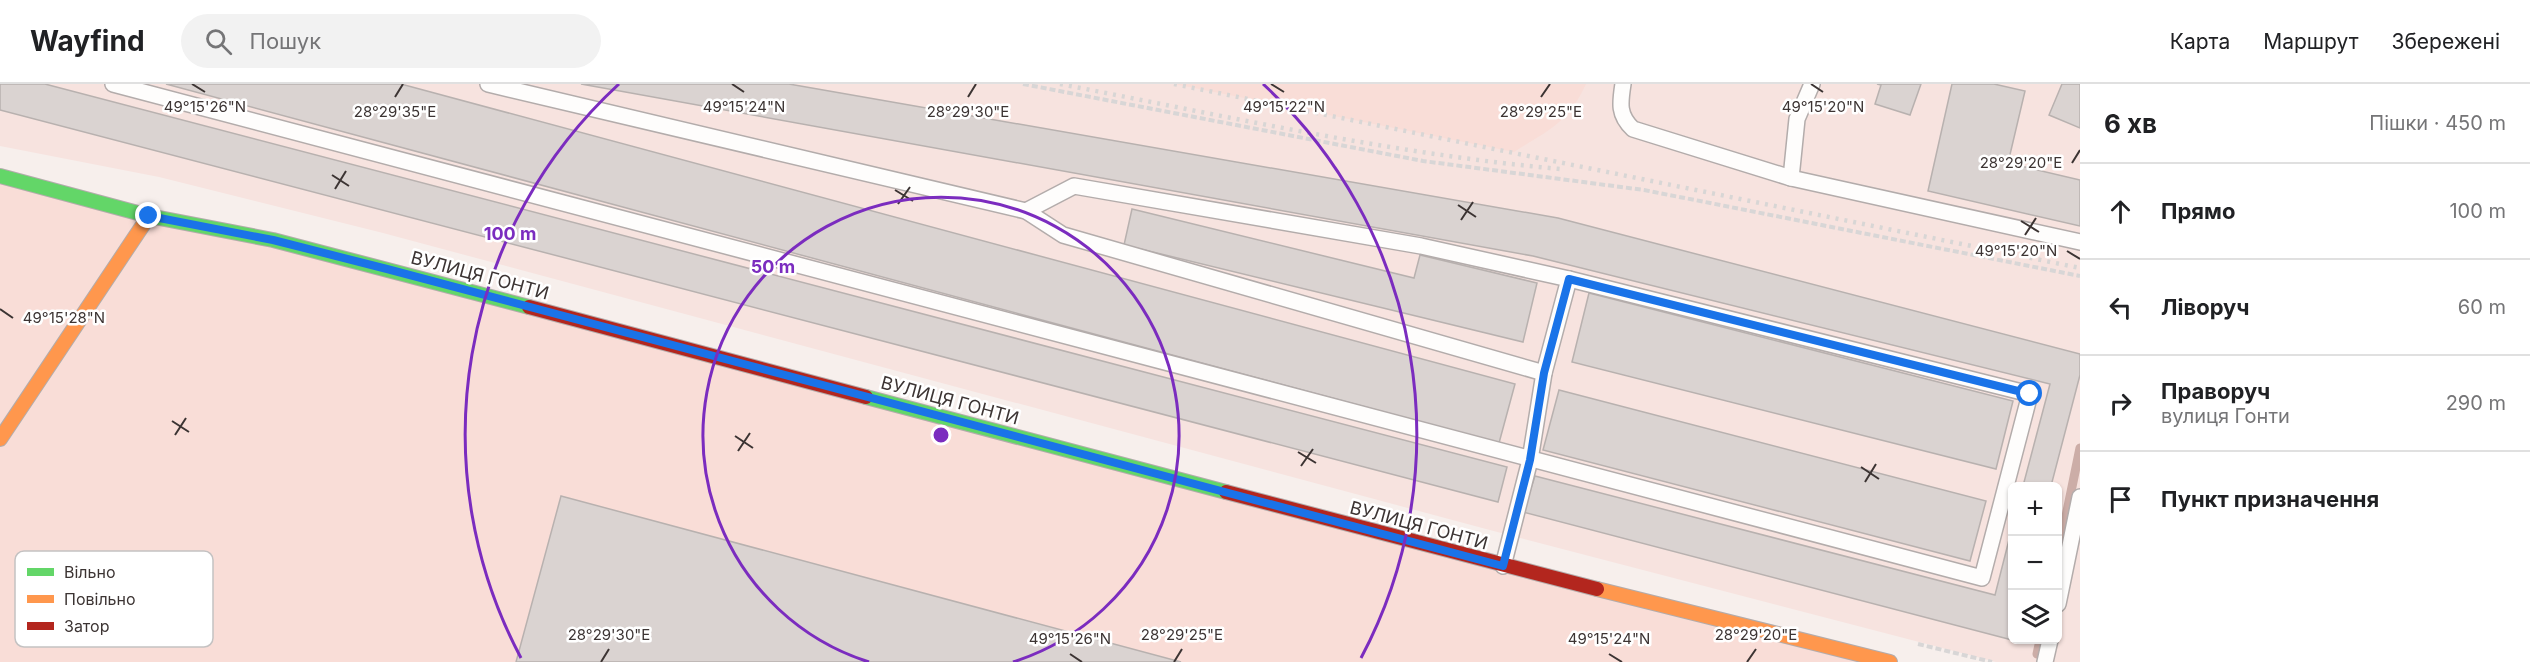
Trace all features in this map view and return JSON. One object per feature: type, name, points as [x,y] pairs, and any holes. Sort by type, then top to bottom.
[{"type":"street","name":"ВУЛИЦЯ ГОНТИ","points":[[0,176],[149,216],[273,240],[387,269],[1503,566],[1890,662]]},
{"type":"street","points":[[0,439],[149,216]]},
{"type":"lane","points":[[113,84],[1982,578],[2030,394],[1569,279],[1421,246],[1074,186],[1026,212]]},
{"type":"lane","points":[[488,84],[1026,212],[1063,236],[1544,373]]},
{"type":"lane","points":[[1623,84],[1620,108],[1623,120],[1633,129],[1791,178],[2080,242]]},
{"type":"lane","points":[[1791,178],[1797,118],[1812,84]]},
{"type":"lane","points":[[1503,566],[1530,460],[1544,373],[1569,279]]},
{"type":"lane","points":[[2061,590],[2080,497]]},
{"type":"lane","points":[[2045,662],[2049,644]]},
{"type":"path","points":[[1023,84],[1423,161],[1644,190],[2080,276]]},
{"type":"shaded area","points":[[0,84],[2080,84],[2080,662],[1996,662],[1486,529],[383,233],[159,177],[0,146]]},
{"type":"shaded area","points":[[1174,84],[1586,84],[1565,117],[1514,152]]},
{"type":"shaded area","points":[[0,176],[1890,662],[0,662]]},
{"type":"building","points":[[0,84],[45,84],[1507,467],[1498,502],[0,110]]},
{"type":"building","points":[[166,84],[401,84],[1515,384],[1499,443]]},
{"type":"building","points":[[581,84],[789,84],[1558,218],[2080,354],[2080,375],[2052,482],[2024,482],[2050,384],[1533,256]]},
{"type":"building","points":[[1877,84],[1921,84],[1910,115],[1875,104],[1881,85]]},
{"type":"building","points":[[1952,84],[1994,84],[2025,91],[2008,163],[2080,180],[2080,226],[1928,191]]},
{"type":"building","points":[[2062,84],[2080,84],[2080,128],[2049,115]]},
{"type":"building","points":[[1132,209],[1414,278],[1420,255],[1537,283],[1523,342],[1124,245]]},
{"type":"building","points":[[1589,293],[2013,401],[1996,469],[1572,362]]},
{"type":"building","points":[[1559,390],[1986,501],[1970,561],[1543,450]]},
{"type":"building","points":[[1535,476],[1995,595],[2008,544],[2008,639],[1523,512]]},
{"type":"building","points":[[561,496],[1181,662],[516,662]]},
{"type":"waterway","points":[[2062,536],[2080,448]]},
{"type":"waterway","points":[[2037,654],[2039,644]]},
{"type":"railway","points":[[1060,84],[1372,144],[1560,169]]},
{"type":"railway","points":[[1174,84],[2080,268]]},
{"type":"traffic: fast","points":[[0,176],[149,216],[273,240],[529,307]]},
{"type":"traffic: fast","points":[[866,397],[1226,492]]},
{"type":"traffic: slow","points":[[0,439],[149,216]]},
{"type":"traffic: slow","points":[[1597,589],[1890,662]]},
{"type":"traffic: jam","points":[[529,307],[866,397]]},
{"type":"traffic: jam","points":[[1226,492],[1597,589]]},
{"type":"route","points":[[149,216],[273,240],[387,269],[1503,566],[1530,460],[1544,373],[1569,279],[2030,394]]}]
